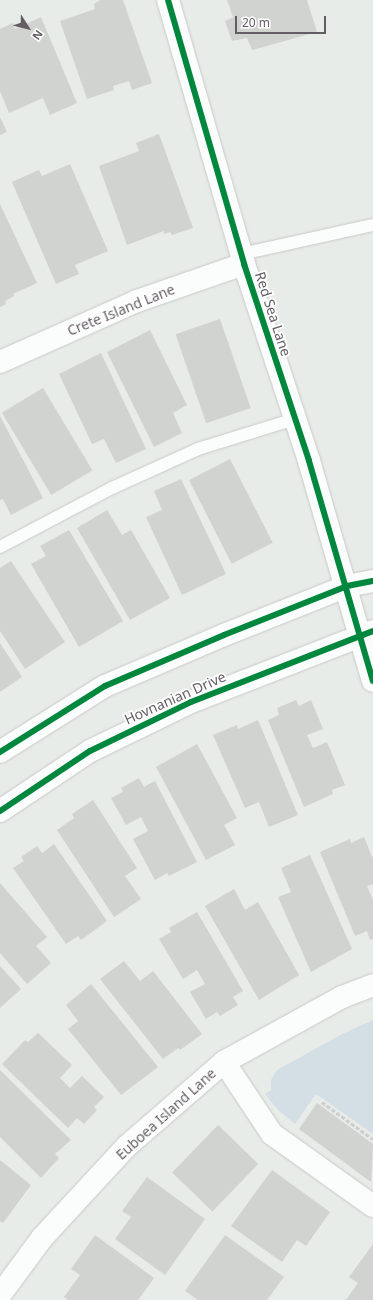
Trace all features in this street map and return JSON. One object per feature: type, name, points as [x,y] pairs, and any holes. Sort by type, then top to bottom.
[{"type":"street","name":"Red Sea Lane","points":[[168,0],[243,259],[347,586],[367,632],[373,681]]},
{"type":"street","name":"Crete Island Lane","points":[[0,362],[137,301],[243,259]]},
{"type":"street","points":[[0,752],[105,686],[224,635],[347,586],[373,581]]},
{"type":"street","name":"Hovnanian Drive","points":[[0,812],[90,751],[112,740],[190,702],[367,632]]},
{"type":"street","name":"Euboea Island Lane","points":[[0,1294],[42,1238],[127,1146],[224,1062],[342,997],[373,985]]},
{"type":"street","points":[[224,1062],[272,1134],[373,1206]]},
{"type":"lane","points":[[243,259],[373,225]]},
{"type":"lane","points":[[0,547],[112,488],[198,449],[295,419]]},
{"type":"path","points":[[322,1102],[373,1139]]},
{"type":"shaded area","points":[[373,1020],[373,1134],[316,1094],[295,1124],[278,1110],[265,1094],[271,1090],[271,1080],[277,1070],[342,1034]]},
{"type":"building","points":[[100,0],[123,0],[152,83],[132,90],[129,81],[113,86],[114,90],[87,99],[60,21],[95,9],[94,4]]},
{"type":"building","points":[[227,0],[307,0],[317,32],[252,50],[247,38],[232,41],[225,21],[233,17]]},
{"type":"building","points":[[41,17],[77,103],[50,115],[43,98],[9,113],[0,91],[0,29],[13,23],[15,29]]},
{"type":"building","points":[[0,117],[7,132],[0,135]]},
{"type":"building","points":[[159,134],[193,228],[172,235],[170,232],[164,234],[164,231],[127,245],[99,166],[139,151],[136,143]]},
{"type":"building","points":[[70,164],[108,251],[75,265],[79,274],[56,284],[12,182],[39,170],[42,176]]},
{"type":"building","points":[[0,204],[37,283],[13,294],[14,296],[5,301],[6,304],[0,307]]},
{"type":"building","points":[[220,319],[251,408],[206,423],[176,334]]},
{"type":"building","points":[[150,330],[187,405],[173,413],[182,433],[154,447],[107,352]]},
{"type":"building","points":[[101,353],[146,449],[116,463],[104,439],[92,444],[59,374]]},
{"type":"building","points":[[43,388],[92,470],[51,495],[2,413]]},
{"type":"building","points":[[0,416],[43,498],[11,515],[3,499],[0,500]]},
{"type":"building","points":[[230,459],[273,543],[232,564],[189,480]]},
{"type":"building","points":[[181,479],[226,574],[182,595],[146,517],[162,510],[154,491]]},
{"type":"building","points":[[107,510],[122,535],[131,530],[170,598],[130,620],[77,528]]},
{"type":"building","points":[[69,530],[123,621],[79,647],[31,564],[46,556],[40,546]]},
{"type":"building","points":[[11,561],[65,642],[25,669],[0,631],[0,568]]},
{"type":"building","points":[[0,643],[22,677],[0,692]]},
{"type":"building","points":[[296,700],[299,706],[311,700],[323,729],[307,735],[313,748],[327,742],[345,785],[332,790],[333,794],[304,807],[268,720],[279,715],[277,708]]},
{"type":"building","points":[[258,720],[298,815],[269,827],[259,802],[245,808],[213,735],[237,725],[238,729]]},
{"type":"building","points":[[197,744],[237,818],[224,825],[235,845],[206,860],[156,767]]},
{"type":"building","points":[[139,778],[144,787],[155,781],[197,862],[169,876],[167,873],[155,880],[133,839],[148,831],[141,817],[126,825],[111,798],[123,792],[121,788]]},
{"type":"building","points":[[93,800],[137,868],[125,876],[141,899],[114,917],[57,830],[74,818],[72,814]]},
{"type":"building","points":[[364,837],[373,859],[373,884],[367,886],[373,900],[373,939],[370,940],[367,931],[355,936],[320,852],[350,839],[351,843]]},
{"type":"building","points":[[54,844],[107,921],[81,940],[78,936],[66,944],[13,868],[24,861],[21,857],[37,846],[42,853]]},
{"type":"building","points":[[310,855],[352,949],[311,972],[278,897],[291,892],[281,868]]},
{"type":"building","points":[[0,883],[47,937],[36,946],[51,963],[27,984],[0,953]]},
{"type":"building","points":[[234,889],[245,910],[258,902],[299,975],[259,1000],[205,906]]},
{"type":"building","points":[[197,912],[243,991],[233,997],[238,1005],[220,1016],[217,1012],[206,1019],[190,992],[205,984],[197,970],[183,979],[159,939],[171,932],[169,928]]},
{"type":"building","points":[[124,961],[140,981],[153,971],[202,1034],[180,1050],[178,1048],[163,1059],[100,979]]},
{"type":"building","points":[[0,966],[21,989],[0,1008]]},
{"type":"building","points":[[91,984],[158,1067],[121,1095],[68,1029],[78,1021],[66,1005]]},
{"type":"building","points":[[38,1033],[72,1065],[60,1078],[70,1088],[82,1076],[104,1097],[94,1107],[97,1110],[84,1124],[77,1118],[68,1128],[2,1064],[25,1040],[28,1042]]},
{"type":"building","points":[[0,1070],[71,1140],[55,1154],[59,1158],[41,1178],[0,1137]]},
{"type":"building","points":[[317,1103],[373,1144],[371,1182],[299,1129]]},
{"type":"building","points":[[218,1125],[258,1164],[212,1211],[172,1172]]},
{"type":"building","points":[[0,1160],[31,1185],[3,1223],[0,1221]]},
{"type":"building","points":[[272,1170],[330,1212],[306,1246],[297,1240],[282,1262],[231,1226]]},
{"type":"building","points":[[147,1177],[205,1219],[165,1275],[115,1239],[131,1217],[122,1211]]},
{"type":"building","points":[[95,1235],[154,1278],[138,1300],[68,1300],[64,1297],[80,1275],[71,1269]]},
{"type":"building","points":[[225,1235],[284,1277],[267,1300],[198,1300],[185,1291]]},
{"type":"building","points":[[373,1244],[373,1300],[346,1300],[358,1283],[349,1277]]},
{"type":"cycle path","points":[[168,0],[244,264],[309,461],[373,681]]},
{"type":"cycle path","points":[[0,752],[105,686],[224,635],[347,586],[373,581]]},
{"type":"cycle path","points":[[0,811],[90,751],[191,702],[373,631]]}]
